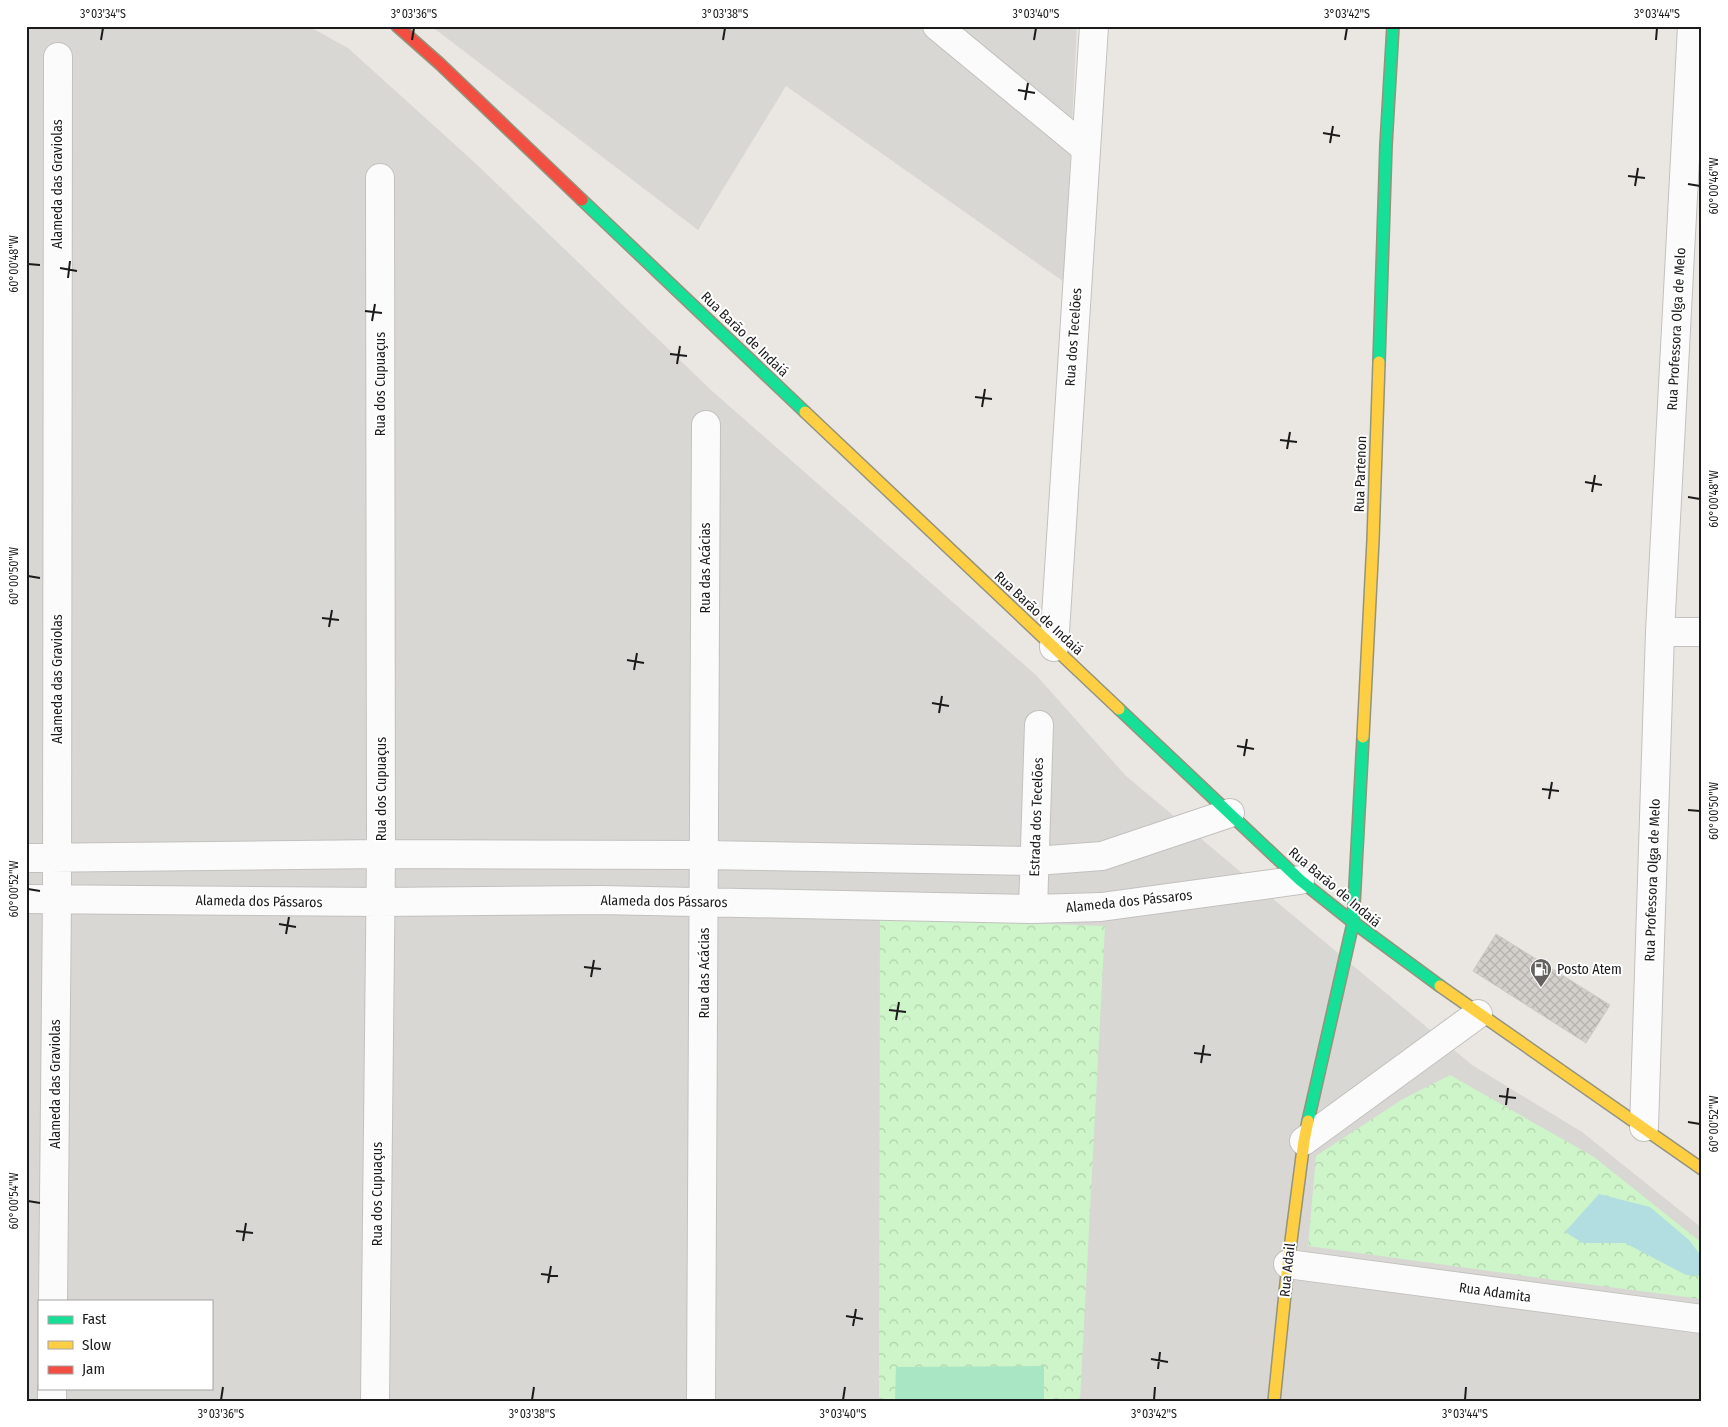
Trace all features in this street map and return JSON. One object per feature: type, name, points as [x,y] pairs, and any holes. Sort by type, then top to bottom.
[{"type":"street","points":[[937,26],[1085,148]]},
{"type":"street","name":"Rua dos Tecelões","points":[[1054,647],[1094,26]]},
{"type":"street","name":"Rua Partenon","points":[[1353,924],[1373,540],[1386,146],[1393,26]]},
{"type":"street","name":"Rua Professora Olga de Melo","points":[[1644,1127],[1660,632],[1692,26]]},
{"type":"street","name":"Rua Barão de Indaiá","points":[[409,31],[722,334],[1300,880],[1353,924],[1478,1014],[1644,1127],[1702,1169]]},
{"type":"street","name":"Alameda das Graviolas","points":[[53,1300],[57,900],[58,57]]},
{"type":"street","name":"Rua dos Cupuaçus","points":[[375,1401],[381,854],[380,178]]},
{"type":"street","name":"Rua das Acácias","points":[[701,1401],[706,425]]},
{"type":"street","points":[[1660,632],[1702,632]]},
{"type":"street","name":"Estrada dos Tecelões","points":[[1033,910],[1039,725]]},
{"type":"street","points":[[26,858],[381,854],[703,855],[1035,861],[1102,856],[1230,813]]},
{"type":"street","name":"Alameda dos Pássaros","points":[[26,899],[380,902],[601,900],[1033,910],[1101,907],[1300,880]]},
{"type":"street","name":"Rua Adail","points":[[1274,1401],[1288,1264],[1304,1140],[1353,924]]},
{"type":"street","points":[[1304,1140],[1478,1014]]},
{"type":"street","name":"Rua Adamita","points":[[1288,1264],[1702,1319]]},
{"type":"shaded area","points":[[26,26],[308,26],[348,48],[473,161],[712,391],[1037,676],[1126,776],[1472,1065],[1582,1132],[1702,1228],[1702,1401],[26,1401]]},
{"type":"shaded area","points":[[431,26],[1077,26],[1064,282],[786,86],[698,230]]},
{"type":"green space","points":[[880,918],[1105,926],[1080,1401],[879,1401]]},
{"type":"green space","points":[[1450,1075],[1594,1157],[1702,1243],[1702,1299],[1308,1246],[1316,1156],[1401,1100]]},
{"type":"green space","points":[[1044,1366],[1044,1401],[895,1401],[896,1367]]},
{"type":"water","points":[[1599,1194],[1650,1207],[1689,1240],[1702,1257],[1702,1276],[1686,1275],[1625,1243],[1583,1243],[1565,1232]]},
{"type":"building","name":"Posto Atem","points":[[1496,934],[1610,1005],[1586,1043],[1473,971]]},
{"type":"traffic: fast","points":[[1379,362],[1386,145],[1393,26]]},
{"type":"traffic: fast","points":[[582,200],[805,412]]},
{"type":"traffic: fast","points":[[1119,709],[1300,880],[1349,919],[1440,986]]},
{"type":"traffic: fast","points":[[1308,1121],[1353,923],[1363,737]]},
{"type":"traffic: slow","points":[[1363,737],[1373,540],[1379,362]]},
{"type":"traffic: slow","points":[[805,412],[1119,709]]},
{"type":"traffic: slow","points":[[1440,986],[1702,1169]]},
{"type":"traffic: slow","points":[[1274,1401],[1288,1264],[1308,1121]]},
{"type":"traffic: jam","points":[[397,26],[440,64],[582,200]]},
{"type":"place","name":"Posto Atem","points":[[1541,988]]}]
